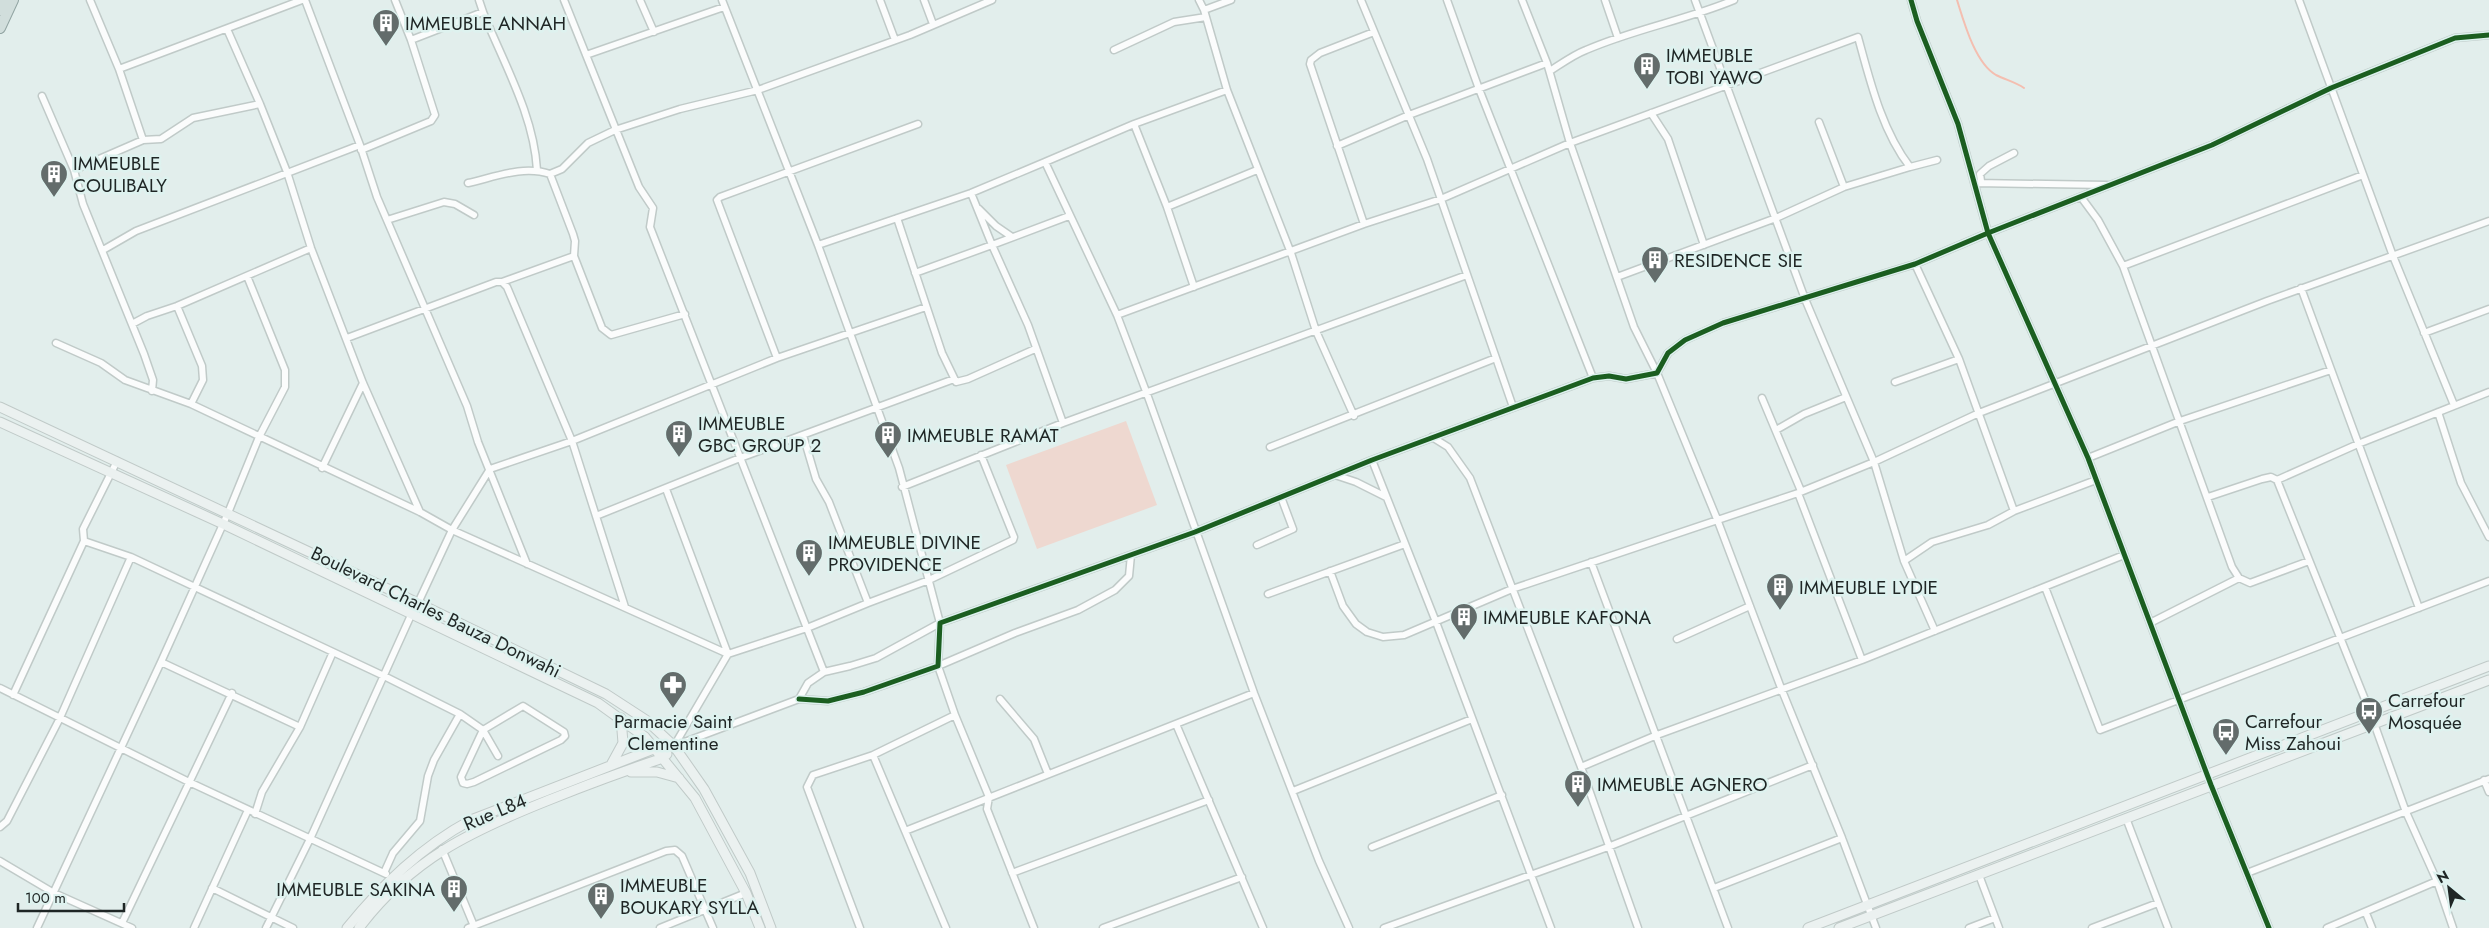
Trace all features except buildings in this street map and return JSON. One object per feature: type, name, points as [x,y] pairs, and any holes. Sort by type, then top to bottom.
[{"type":"highway","points":[[0,10],[6,0]]},
{"type":"highway","points":[[0,28],[13,0]]},
{"type":"main road","name":"Boulevard Charles Bauza Donwahi","points":[[0,407],[228,513],[606,694],[646,720],[674,746],[704,789],[750,873],[771,928]]},
{"type":"main road","name":"Boulevard Charles Bauza Donwahi","points":[[0,422],[412,613],[598,703],[621,718],[656,748],[703,812],[746,893],[760,928]]},
{"type":"main road","points":[[1808,928],[2489,666]]},
{"type":"main road","points":[[1839,928],[2489,680]]},
{"type":"main road","points":[[613,770],[623,743],[621,718]]},
{"type":"main road","name":"Rue L84","points":[[347,928],[388,875],[437,840],[471,820],[613,770],[656,748],[674,746]]},
{"type":"main road","points":[[359,928],[399,885],[442,849],[487,824],[613,770],[663,758],[674,746]]},
{"type":"main road","points":[[613,770],[656,772],[679,778]]},
{"type":"street","points":[[90,0],[119,69],[143,140]]},
{"type":"street","points":[[119,69],[303,0],[361,148],[386,220],[467,406],[478,442],[527,564]]},
{"type":"street","points":[[103,250],[136,231],[287,172],[361,148],[431,121],[435,115],[411,40],[395,0]]},
{"type":"street","points":[[479,0],[536,147],[537,170]]},
{"type":"street","points":[[564,0],[639,187],[653,208],[650,227],[824,672]]},
{"type":"street","points":[[640,0],[654,32]]},
{"type":"street","points":[[880,0],[896,40]]},
{"type":"street","points":[[924,0],[933,24]]},
{"type":"street","points":[[468,184],[517,171],[537,170],[550,174],[562,169],[588,143],[615,130],[680,109],[758,90],[896,40],[992,0]]},
{"type":"street","points":[[1199,0],[1204,10],[1227,90],[1291,253],[1316,331],[1354,416]]},
{"type":"street","points":[[1204,10],[1231,0]]},
{"type":"street","points":[[1362,0],[1410,115],[1513,407]]},
{"type":"street","points":[[1447,0],[1479,89],[1593,378]]},
{"type":"street","points":[[1522,0],[1550,71],[1570,143],[1634,327],[1657,373],[1717,519],[1781,688],[1842,838],[1876,928]]},
{"type":"street","points":[[1604,0],[1618,38]]},
{"type":"street","points":[[1695,0],[1805,299],[1874,462],[1904,561],[1934,631]]},
{"type":"street","points":[[1550,71],[1584,50],[1700,14],[1734,0]]},
{"type":"street","points":[[1911,0],[1917,21],[1979,182],[1988,234],[2088,458],[2211,786],[2269,928]]},
{"type":"street","points":[[2299,0],[2393,256],[2454,405]]},
{"type":"street","points":[[586,55],[654,32],[723,3],[818,245],[876,410],[899,468],[902,487],[940,623],[938,666],[955,715],[989,797],[987,809],[1034,928]]},
{"type":"street","points":[[411,40],[483,12]]},
{"type":"street","points":[[1114,50],[1174,22],[1206,17]]},
{"type":"street","points":[[226,29],[260,104],[287,172],[311,248],[363,383],[420,512]]},
{"type":"street","points":[[1364,224],[1310,70],[1310,60],[1320,53],[1374,32]]},
{"type":"street","points":[[1657,373],[1668,354],[1685,340],[1723,323],[1915,264],[2212,145],[2331,88],[2455,38],[2489,35]]},
{"type":"street","points":[[1117,315],[1291,253],[1364,224],[1441,199],[1570,143],[1858,37],[1890,135],[1898,151],[1910,167]]},
{"type":"street","points":[[1337,146],[1410,115],[1547,63]]},
{"type":"street","points":[[818,245],[971,193],[1134,124],[1227,90]]},
{"type":"street","points":[[42,96],[74,170],[83,204],[103,250],[153,380],[152,390]]},
{"type":"street","points":[[74,170],[143,140],[160,139],[193,118],[260,104]]},
{"type":"street","points":[[1651,113],[1668,139],[1704,245]]},
{"type":"street","points":[[1819,122],[1844,187]]},
{"type":"street","points":[[777,358],[717,205],[717,200],[720,197],[918,124]]},
{"type":"street","points":[[1134,124],[1167,207],[1194,287]]},
{"type":"street","points":[[1979,182],[1980,174],[1989,166],[2014,153]]},
{"type":"street","points":[[1618,278],[1776,218],[1844,187],[1937,160]]},
{"type":"street","points":[[1045,162],[1117,315],[1254,694],[1319,861],[1349,928]]},
{"type":"street","points":[[1167,207],[1257,170]]},
{"type":"street","points":[[550,174],[573,234],[574,256],[602,328],[612,335],[685,314]]},
{"type":"street","points":[[2123,266],[2363,175]]},
{"type":"street","points":[[1979,182],[2053,186],[2110,185]]},
{"type":"street","points":[[971,193],[1028,325],[1063,423]]},
{"type":"street","points":[[2081,197],[2098,220],[2123,266],[2232,567],[2239,578],[2250,583],[2309,560]]},
{"type":"street","points":[[386,220],[444,202],[455,204],[474,215]]},
{"type":"street","points":[[976,206],[996,226],[1012,237]]},
{"type":"street","points":[[915,273],[1070,216]]},
{"type":"street","points":[[897,218],[942,353],[957,382],[968,379],[1035,349]]},
{"type":"street","points":[[1330,571],[1343,606],[1356,624],[1366,632],[1383,637],[1404,635],[1512,589],[1799,492],[1874,462],[1979,413],[2301,288],[2489,221]]},
{"type":"street","points":[[132,324],[147,316],[177,306],[311,248]]},
{"type":"street","points":[[347,338],[424,308],[574,256]]},
{"type":"street","points":[[1915,264],[1960,359],[2014,511]]},
{"type":"street","points":[[36,928],[161,662],[228,513],[259,437],[285,387],[285,370],[247,276]]},
{"type":"street","points":[[902,487],[1063,423],[1467,276]]},
{"type":"street","points":[[502,282],[507,287],[572,441],[625,607]]},
{"type":"street","points":[[2301,288],[2419,608]]},
{"type":"street","points":[[177,306],[202,366],[203,380],[191,404]]},
{"type":"street","points":[[418,603],[452,530],[490,469],[572,441],[777,358],[926,307]]},
{"type":"street","points":[[2424,333],[2489,308]]},
{"type":"street","points":[[56,343],[101,363],[112,373],[125,380],[191,404],[322,468],[420,512],[452,530],[728,654]]},
{"type":"street","points":[[1270,447],[1354,416],[1496,358]]},
{"type":"street","points":[[1895,382],[1960,359]]},
{"type":"street","points":[[2088,458],[2180,421],[2331,370]]},
{"type":"street","points":[[799,699],[808,683],[824,672],[876,658],[940,623],[1195,532],[1372,460],[1593,378],[1609,376],[1626,378],[1657,373]]},
{"type":"street","points":[[596,516],[740,458],[876,410],[954,379]]},
{"type":"street","points":[[322,468],[363,383]]},
{"type":"street","points":[[2277,480],[2358,444],[2489,392]]},
{"type":"street","points":[[1776,430],[1804,414],[1846,397]]},
{"type":"street","points":[[1762,398],[1776,430],[1862,660]]},
{"type":"street","points":[[2438,412],[2461,483],[2489,537]]},
{"type":"street","points":[[803,435],[816,479],[829,502],[868,604]]},
{"type":"street","points":[[1432,438],[1448,446],[1466,469],[1581,768],[1638,928]]},
{"type":"street","points":[[674,746],[728,654],[807,628],[928,580],[1013,540],[1014,537],[981,456]]},
{"type":"street","points":[[1372,460],[1436,622],[1551,928]]},
{"type":"street","points":[[13,695],[84,541],[83,529],[117,462]]},
{"type":"street","points":[[1335,475],[1356,482],[1386,497]]},
{"type":"street","points":[[2208,497],[2262,479],[2271,477],[2277,480],[2370,712],[2406,812],[2437,881],[2453,928]]},
{"type":"street","points":[[1904,561],[1932,542],[1988,525],[2014,511],[2096,480]]},
{"type":"street","points":[[666,489],[728,654]]},
{"type":"street","points":[[1257,545],[1293,529],[1281,497]]},
{"type":"street","points":[[84,541],[131,557],[384,676],[460,714],[483,730],[498,756]]},
{"type":"street","points":[[1268,594],[1405,544]]},
{"type":"street","points":[[674,746],[799,699],[828,701],[864,692],[938,666],[1078,610],[1115,590],[1128,576],[1131,555]]},
{"type":"street","points":[[1581,768],[1657,734],[1862,660],[2124,555]]},
{"type":"street","points":[[0,827],[7,821],[59,720],[131,557]]},
{"type":"street","points":[[1591,562],[1657,734],[1685,815],[1728,928]]},
{"type":"street","points":[[2150,623],[2239,578]]},
{"type":"street","points":[[2045,587],[2100,730],[2489,581]]},
{"type":"street","points":[[1677,639],[1750,606]]},
{"type":"street","points":[[266,928],[310,839],[412,613]]},
{"type":"street","points":[[255,814],[262,792],[300,727],[333,652]]},
{"type":"street","points":[[161,662],[232,693],[300,727]]},
{"type":"street","points":[[0,688],[59,720],[255,814],[388,875],[393,853],[420,821],[428,776],[434,760],[460,714]]},
{"type":"street","points":[[122,923],[232,693]]},
{"type":"street","points":[[905,831],[1254,694]]},
{"type":"street","points":[[1000,699],[1034,739],[1048,774]]},
{"type":"street","points":[[523,706],[564,732],[565,736],[561,740],[474,782],[463,783],[461,777],[483,730],[523,706]]},
{"type":"street","points":[[860,928],[807,787],[813,775],[873,755],[955,715]]},
{"type":"street","points":[[1293,791],[1472,719]]},
{"type":"street","points":[[1176,724],[1263,928]]},
{"type":"street","points":[[873,755],[946,928]]},
{"type":"street","points":[[1384,928],[1608,847],[1813,765]]},
{"type":"street","points":[[2247,872],[2406,812],[2487,779],[2489,792]]},
{"type":"street","points":[[1372,847],[1502,795]]},
{"type":"street","points":[[1012,873],[1209,800]]},
{"type":"street","points":[[194,928],[248,810]]},
{"type":"street","points":[[2126,818],[2168,928]]},
{"type":"street","points":[[1714,888],[1842,838]]},
{"type":"street","points":[[442,849],[471,927],[666,851],[676,850],[682,856],[713,928]]},
{"type":"street","points":[[0,861],[54,893],[132,928]]},
{"type":"street","points":[[1979,874],[1999,928]]},
{"type":"street","points":[[1103,928],[1242,877]]},
{"type":"street","points":[[2332,927],[2437,881]]},
{"type":"street","points":[[212,888],[293,928]]},
{"type":"street","points":[[660,928],[746,893]]},
{"type":"street","points":[[2092,928],[2158,903]]},
{"type":"street","points":[[2366,913],[2372,928]]},
{"type":"street","points":[[1969,928],[1995,918]]},
{"type":"shaded area","points":[[1126,421],[1157,505],[1037,549],[1006,465]]},
{"type":"waterway","points":[[1957,0],[1971,41],[1982,61],[1996,75],[2024,88]]},
{"type":"cycle path","points":[[799,699],[828,701],[864,692],[938,666],[940,623],[1195,532],[1372,460],[1593,378],[1609,376],[1626,379],[1657,373],[1668,353],[1685,340],[1723,323],[1915,264],[1988,233],[1958,124],[1917,21],[1911,0]]},
{"type":"cycle path","points":[[2269,928],[2211,785],[2088,458],[1988,233],[2212,145],[2331,88],[2455,38],[2489,35]]},
{"type":"place","name":"IMMEUBLE ANNAH","points":[[386,47]]},
{"type":"place","name":"IMMEUBLE TOBI YAWO","points":[[1647,90]]},
{"type":"place","name":"IMMEUBLE COULIBALY","points":[[54,198]]},
{"type":"place","name":"RESIDENCE SIE","points":[[1655,284]]},
{"type":"place","name":"IMMEUBLE GBC GROUP 2","points":[[679,458]]},
{"type":"place","name":"IMMEUBLE RAMAT","points":[[888,459]]},
{"type":"place","name":"IMMEUBLE DIVINE PROVIDENCE","points":[[809,577]]},
{"type":"place","name":"IMMEUBLE LYDIE","points":[[1780,611]]},
{"type":"place","name":"IMMEUBLE KAFONA","points":[[1464,641]]},
{"type":"place","name":"Parmacie Saint Clementine","points":[[673,709]]},
{"type":"place","name":"Carrefour Mosquée","points":[[2369,735]]},
{"type":"place","name":"Carrefour Miss Zahoui","points":[[2226,756]]},
{"type":"place","name":"IMMEUBLE AGNERO","points":[[1578,808]]},
{"type":"place","name":"IMMEUBLE SAKINA","points":[[454,913]]},
{"type":"place","name":"IMMEUBLE BOUKARY SYLLA","points":[[601,920]]}]
